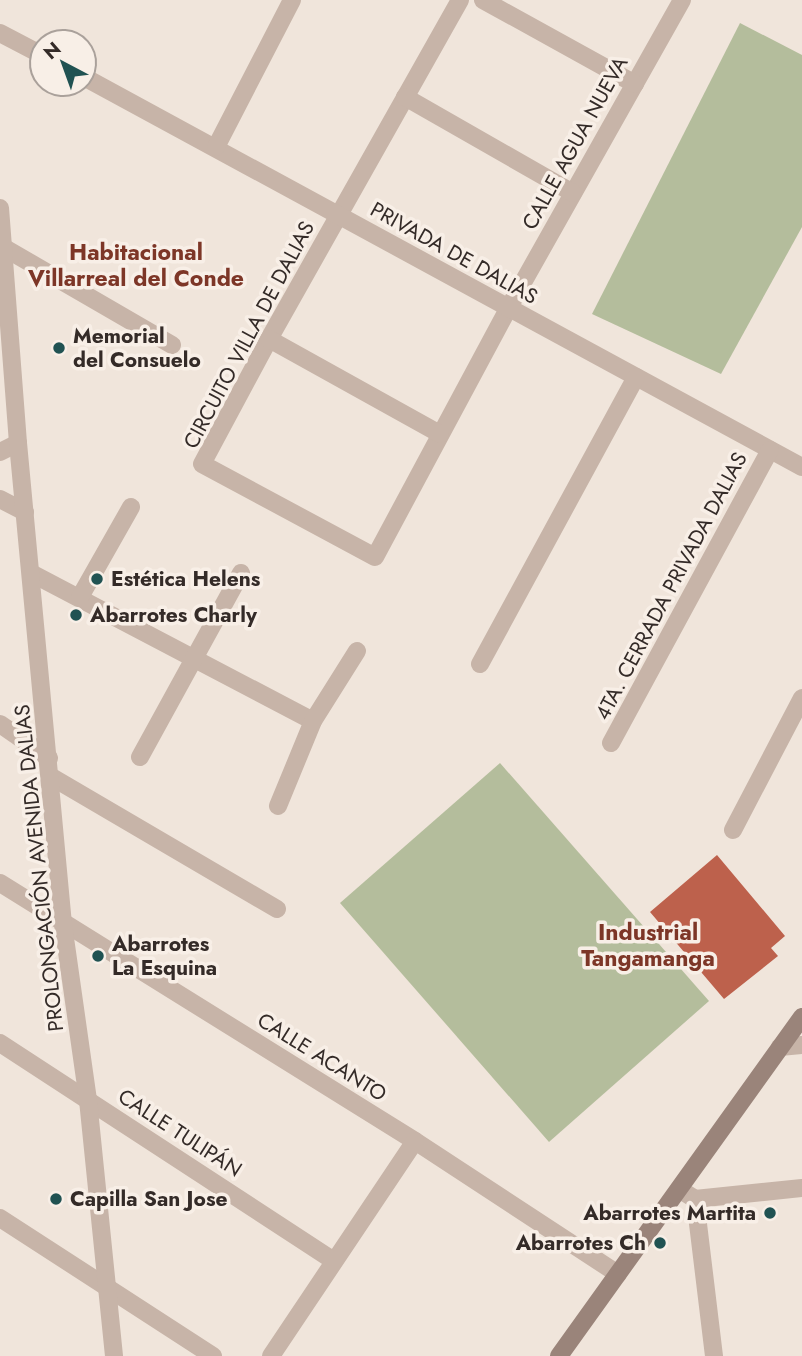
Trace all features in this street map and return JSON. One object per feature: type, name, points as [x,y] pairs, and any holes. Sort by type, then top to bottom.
[{"type":"main road","points":[[559,1356],[802,1017]]},
{"type":"street","points":[[216,147],[292,0]]},
{"type":"street","name":"CIRCUITO VILLA DE DALIAS","points":[[460,0],[202,464],[375,557],[508,309]]},
{"type":"street","points":[[483,0],[635,84]]},
{"type":"street","name":"CALLE AGUA NUEVA","points":[[508,309],[682,0]]},
{"type":"street","points":[[0,33],[28,48]]},
{"type":"street","name":"PRIVADA DE DALIAS","points":[[98,84],[802,467]]},
{"type":"street","points":[[405,97],[573,193]]},
{"type":"street","name":"PROLONGACIÓN AVENIDA DALIAS","points":[[0,208],[18,443],[63,924],[88,1100],[114,1356]]},
{"type":"street","points":[[3,247],[172,345]]},
{"type":"street","points":[[269,340],[440,434]]},
{"type":"street","points":[[480,664],[636,377]]},
{"type":"street","points":[[0,452],[18,443]]},
{"type":"street","name":"4TA. CERRADA PRIVADA DALIAS","points":[[611,743],[770,450]]},
{"type":"street","points":[[0,499],[25,512]]},
{"type":"street","points":[[80,597],[131,507]]},
{"type":"street","points":[[31,573],[313,720]]},
{"type":"street","points":[[140,757],[241,573]]},
{"type":"street","points":[[278,806],[313,720],[358,651]]},
{"type":"street","points":[[733,830],[802,698]]},
{"type":"street","points":[[0,724],[50,767],[277,908]]},
{"type":"street","name":"CALLE ACANTO","points":[[0,883],[415,1141],[618,1275]]},
{"type":"street","name":"CALLE TULIPÁN","points":[[0,1043],[334,1261]]},
{"type":"street","points":[[780,1047],[802,1045]]},
{"type":"street","points":[[271,1356],[415,1141]]},
{"type":"street","points":[[679,1189],[695,1199],[802,1188]]},
{"type":"street","points":[[695,1199],[714,1356]]},
{"type":"street","points":[[0,1218],[213,1356]]},
{"type":"green space","points":[[740,23],[802,55],[802,227],[721,374],[592,314]]},
{"type":"green space","points":[[500,763],[709,1001],[549,1142],[340,903]]},
{"type":"building","points":[[717,855],[785,936],[771,948],[778,956],[724,999],[650,912]]},
{"type":"place","name":"Memorial del Consuelo","points":[[59,348]]},
{"type":"place","name":"Estética Helens","points":[[97,579]]},
{"type":"place","name":"Abarrotes Charly","points":[[76,615]]},
{"type":"place","name":"Abarrotes La Esquina","points":[[98,956]]},
{"type":"place","name":"Capilla San Jose","points":[[56,1199]]},
{"type":"place","name":"Abarrotes Martita","points":[[770,1213]]},
{"type":"place","name":"Abarrotes Ch","points":[[660,1243]]},
{"type":"district","name":"Habitacional Villarreal del Conde","points":[[136,265]]},
{"type":"district","name":"Industrial Tangamanga","points":[[648,945]]}]
